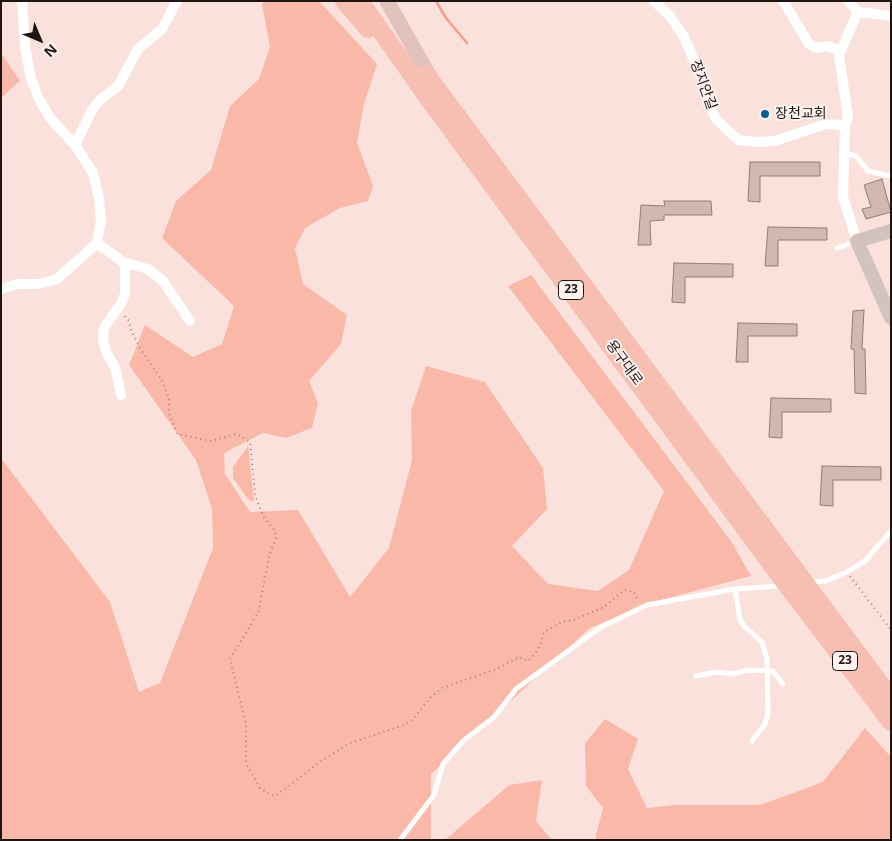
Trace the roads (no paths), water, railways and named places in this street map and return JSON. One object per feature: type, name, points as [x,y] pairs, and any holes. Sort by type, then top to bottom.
[{"type":"highway","points":[[344,1],[435,96]]},
{"type":"highway","name":"용구대로","points":[[360,1],[435,96],[792,564],[806,596],[891,722]]},
{"type":"highway","name":"용구대로","points":[[373,1],[435,96],[782,579],[806,596],[891,698]]},
{"type":"main road","points":[[387,1],[435,96]]},
{"type":"street","points":[[1,289],[17,284],[39,284],[57,279],[97,243],[101,220],[100,198],[93,173],[75,145],[50,118],[39,99],[31,79],[25,47],[22,1]]},
{"type":"street","points":[[75,145],[92,110],[100,100],[118,86],[138,49],[162,29],[177,1]]},
{"type":"street","name":"장지안길","points":[[654,1],[670,16],[684,37],[706,88],[708,102],[716,119],[738,140],[775,141],[826,124],[845,124]]},
{"type":"street","points":[[784,1],[809,44],[817,48],[828,46],[841,51]]},
{"type":"street","points":[[848,1],[858,12],[891,16]]},
{"type":"street","points":[[858,12],[841,51],[840,67],[848,117],[845,124],[843,197],[857,241],[891,318]]},
{"type":"street","points":[[857,241],[891,231]]},
{"type":"street","points":[[97,243],[123,262],[148,269],[163,281],[190,321]]},
{"type":"street","points":[[121,395],[115,367],[107,354],[103,340],[104,328],[125,294],[125,267],[123,262]]},
{"type":"lane","points":[[844,153],[856,156],[868,170],[891,176]]},
{"type":"lane","points":[[837,248],[857,241]]},
{"type":"lane","points":[[400,840],[434,795],[443,764],[463,741],[494,717],[516,689],[601,627],[647,604],[735,589],[826,580],[847,572],[865,561],[891,531]]},
{"type":"lane","points":[[735,589],[740,620],[762,642],[767,659],[768,714],[766,724],[752,741]]},
{"type":"lane","points":[[696,676],[717,672],[733,674],[748,670],[773,670],[783,684]]},
{"type":"waterway","points":[[436,1],[446,18],[467,43]]},
{"type":"place","name":"장천교회","points":[[765,114]]}]
